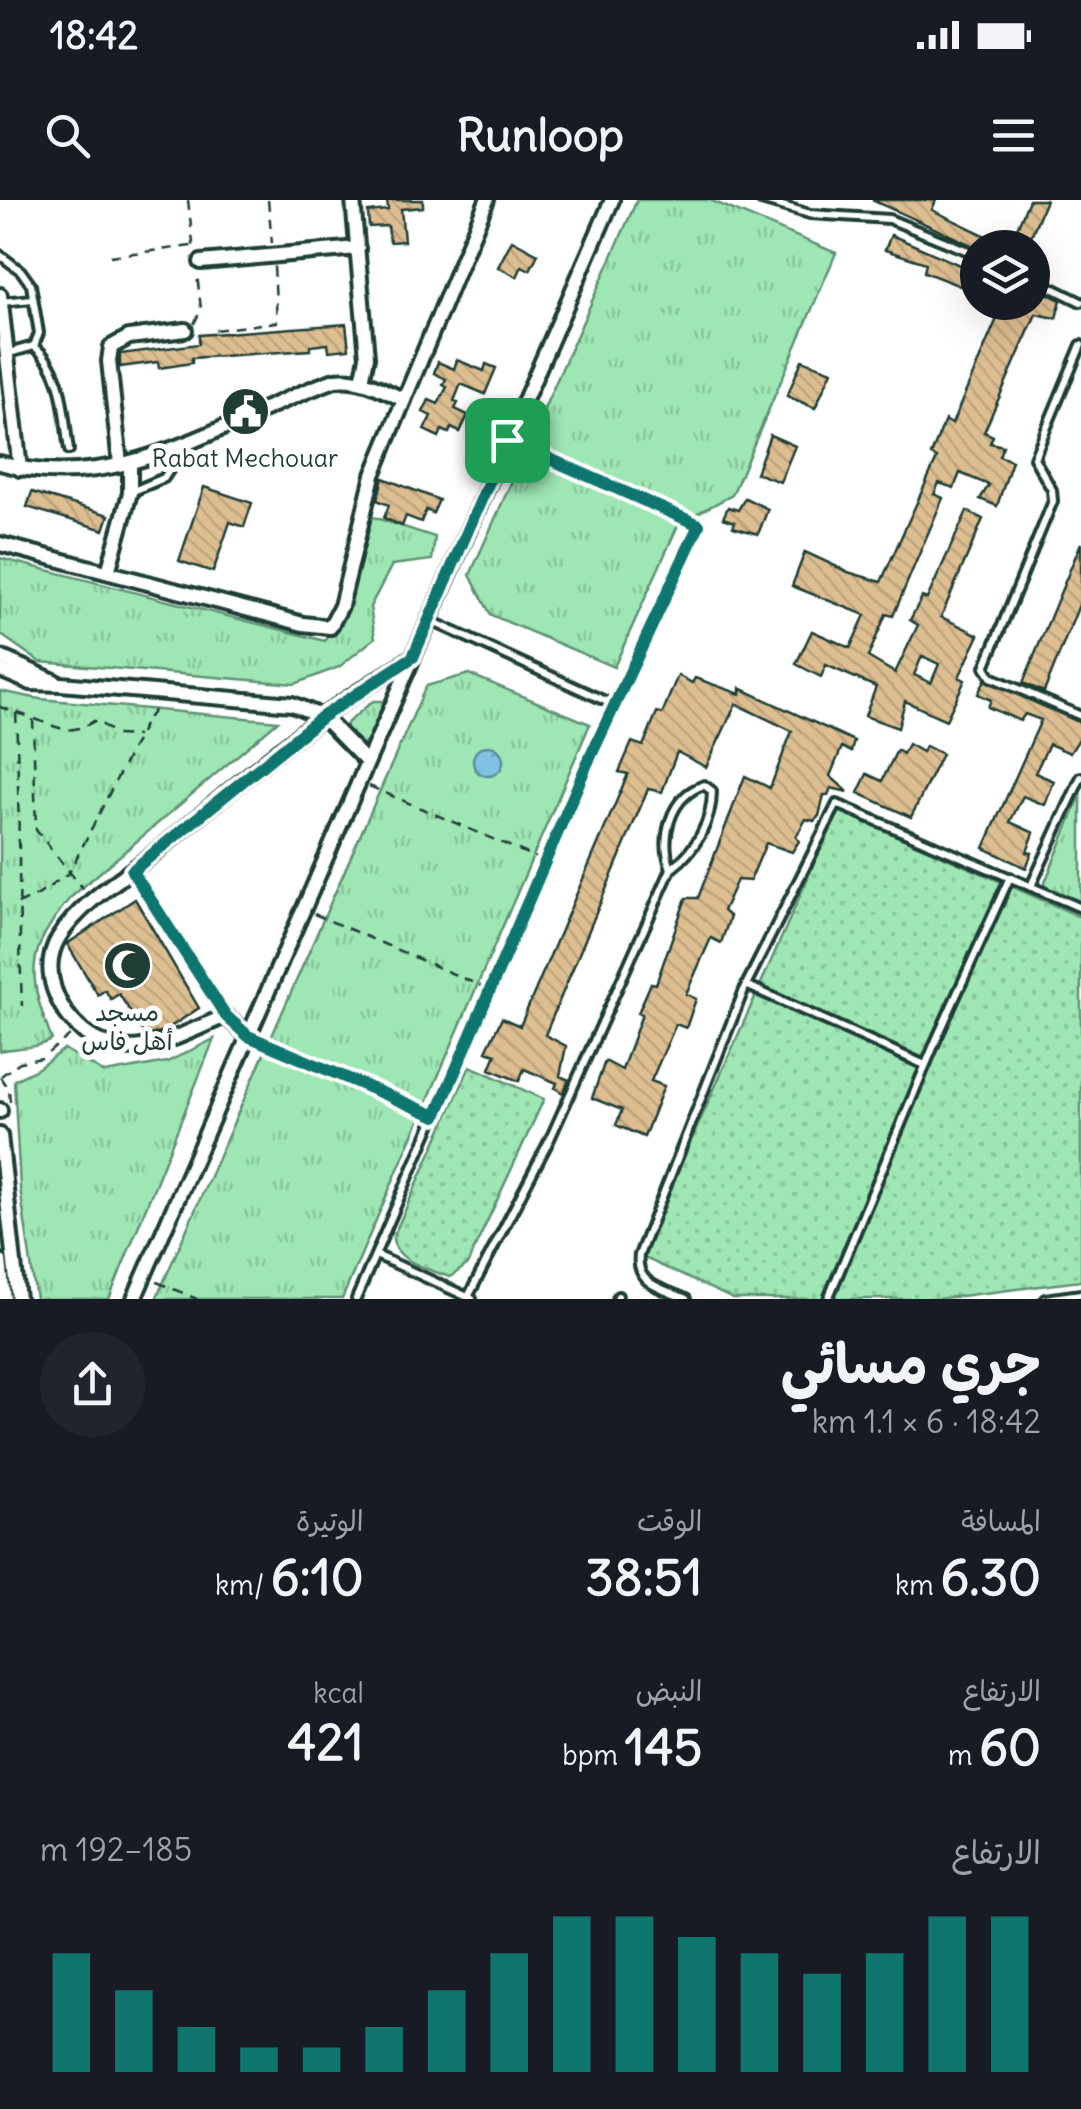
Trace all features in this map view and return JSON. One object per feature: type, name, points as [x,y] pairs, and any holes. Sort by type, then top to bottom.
[{"type":"street","points":[[353,200],[367,357],[362,382]]},
{"type":"street","points":[[0,544],[304,624],[330,627],[341,606],[373,475],[487,200]]},
{"type":"street","points":[[134,1299],[612,200]]},
{"type":"street","points":[[201,262],[358,248]]},
{"type":"street","points":[[1,298],[20,468]]},
{"type":"street","points":[[108,572],[130,492],[108,361],[111,347],[114,342],[130,337],[185,330]]},
{"type":"street","points":[[0,463],[20,468],[84,470],[125,463],[187,444],[345,379],[404,400]]},
{"type":"street","points":[[0,657],[61,684]]},
{"type":"street","points":[[248,1036],[226,1016],[151,1048],[129,1050],[92,1038],[78,1028],[54,991],[52,955],[59,938],[94,901],[322,717],[413,657]]},
{"type":"street","points":[[0,670],[31,683],[292,704],[322,717],[367,762]]},
{"type":"street","points":[[0,1136],[18,1299]]},
{"type":"street","points":[[0,1261],[4,1299]]},
{"type":"lane","points":[[761,200],[810,214],[890,219],[960,248]]},
{"type":"lane","points":[[0,255],[28,279],[39,332],[34,346]]},
{"type":"lane","points":[[1050,287],[1081,302]]},
{"type":"lane","points":[[1,298],[33,299]]},
{"type":"lane","points":[[1081,345],[1034,458],[1052,490],[1052,501],[986,667],[992,677],[1081,716]]},
{"type":"lane","points":[[8,354],[34,346]]},
{"type":"lane","points":[[34,346],[52,364],[58,379],[69,450]]},
{"type":"lane","points":[[130,492],[164,478],[187,444]]},
{"type":"lane","points":[[356,1299],[544,861],[699,525]]},
{"type":"lane","points":[[429,620],[614,705]]},
{"type":"lane","points":[[1031,886],[1081,777]]},
{"type":"lane","points":[[376,1254],[470,1298],[550,1139],[671,869],[685,858],[712,812],[712,791],[704,785],[691,789],[668,824],[664,850],[671,869]]},
{"type":"lane","points":[[686,1299],[640,1276],[639,1255],[746,986],[838,803],[1081,908]]},
{"type":"lane","points":[[132,871],[226,1016]]},
{"type":"lane","points":[[828,1299],[1010,877]]},
{"type":"lane","points":[[746,986],[926,1066]]},
{"type":"lane","points":[[1045,1299],[1081,1294]]},
{"type":"path","points":[[215,330],[276,322],[268,200]]},
{"type":"path","points":[[110,256],[194,246]]},
{"type":"path","points":[[507,440],[699,525]]},
{"type":"path","points":[[18,904],[38,895],[69,872],[160,702]]},
{"type":"path","points":[[0,707],[66,730],[80,730],[96,720],[116,734],[139,736]]},
{"type":"path","points":[[16,713],[22,1006]]},
{"type":"path","points":[[33,718],[36,830],[94,901]]},
{"type":"path","points":[[359,781],[544,861]]},
{"type":"path","points":[[304,909],[490,989]]},
{"type":"path","points":[[0,1076],[20,1062],[42,1058],[78,1028]]},
{"type":"path","points":[[248,1036],[436,1116]]},
{"type":"path","points":[[144,1276],[198,1299]]},
{"type":"green space","points":[[637,200],[710,200],[836,253],[732,495],[679,523],[614,667],[491,615],[470,575]]},
{"type":"green space","points":[[370,516],[435,537],[432,560],[392,565],[370,607],[375,638],[339,667],[295,684],[40,662],[0,634],[0,558],[325,641]]},
{"type":"green space","points":[[469,674],[590,724],[342,1299],[156,1299],[426,686]]},
{"type":"green space","points":[[0,691],[40,699],[278,721],[70,898],[45,934],[35,965],[38,998],[52,1040],[0,1051]]},
{"type":"green space","points":[[373,701],[382,701],[384,709],[370,741],[361,744],[344,730]]},
{"type":"green space","points":[[1081,794],[1081,903],[1043,887]]},
{"type":"green space","points":[[838,810],[1081,917],[1081,1281],[937,1299],[733,1299],[640,1256]]},
{"type":"green space","points":[[214,1039],[109,1299],[36,1299],[20,1188],[14,1080],[64,1049],[105,1073],[167,1062]]},
{"type":"green space","points":[[470,1066],[544,1099],[467,1265],[450,1277],[406,1258],[393,1237]]},
{"type":"water","points":[[488,746],[499,750],[503,761],[499,772],[488,776],[477,772],[473,761],[477,750]]},
{"type":"building","points":[[387,200],[423,200],[423,207],[401,209],[404,241],[390,242],[388,226],[369,227],[368,212],[388,210]]},
{"type":"building","points":[[872,200],[936,200],[932,210],[974,230],[960,230],[960,240]]},
{"type":"building","points":[[1029,200],[1046,200],[1034,230],[1016,230]]},
{"type":"building","points":[[891,235],[960,265],[960,286],[924,272],[926,263],[885,250]]},
{"type":"building","points":[[512,240],[538,254],[530,270],[522,266],[517,277],[498,267]]},
{"type":"building","points":[[1050,295],[1061,300],[1056,318],[1050,317]]},
{"type":"building","points":[[996,320],[1033,320],[984,432],[993,436],[990,443],[1003,446],[999,456],[1012,461],[997,506],[980,499],[989,485],[960,473],[954,488],[939,483],[934,494],[943,498],[893,616],[886,614],[868,657],[895,673],[918,625],[910,620],[922,597],[927,599],[967,511],[983,519],[941,617],[979,635],[959,677],[965,680],[946,720],[905,701],[898,728],[865,716],[876,687],[826,665],[821,677],[796,664],[812,631],[850,648],[865,615],[792,586],[805,552],[881,582],[937,458],[931,455],[945,420],[952,424]],"holes":[[[922,656],[939,664],[931,683],[914,675]]]},
{"type":"building","points":[[346,324],[349,349],[329,351],[328,344],[310,346],[310,350],[192,358],[192,363],[159,368],[158,362],[120,367],[120,354],[199,344],[199,335]]},
{"type":"building","points":[[457,360],[484,371],[486,364],[496,368],[485,394],[461,384],[455,409],[468,415],[460,432],[442,430],[439,437],[424,430],[431,416],[423,412],[429,400],[438,404],[447,387],[443,385],[446,379],[434,373],[438,362],[454,369]]},
{"type":"building","points":[[802,360],[832,371],[815,408],[787,396]]},
{"type":"building","points":[[770,435],[795,446],[780,482],[756,473]]},
{"type":"building","points":[[383,478],[439,500],[433,513],[426,510],[421,522],[406,516],[402,526],[384,518],[389,505],[377,500]]},
{"type":"building","points":[[204,487],[252,503],[244,527],[230,522],[213,572],[179,561]]},
{"type":"building","points":[[32,492],[109,515],[104,530],[27,507]]},
{"type":"building","points":[[745,498],[768,509],[758,534],[733,527],[735,522],[723,518],[728,507],[738,510]]},
{"type":"building","points":[[1081,543],[1081,600],[1044,692],[1023,683]]},
{"type":"building","points":[[678,675],[692,683],[695,678],[740,694],[740,688],[854,741],[851,752],[842,747],[830,776],[848,792],[831,788],[824,795],[819,816],[814,821],[806,819],[792,852],[766,843],[750,881],[737,880],[723,911],[730,917],[721,943],[711,938],[686,994],[696,999],[686,1028],[676,1024],[651,1081],[664,1086],[644,1137],[616,1125],[622,1110],[592,1098],[605,1061],[622,1070],[642,1014],[638,1013],[651,983],[656,984],[686,898],[698,898],[745,776],[770,788],[792,731],[736,704],[706,767],[677,752],[662,792],[648,789],[545,1035],[566,1046],[560,1076],[569,1080],[563,1093],[555,1088],[557,1083],[524,1069],[519,1081],[490,1069],[496,1054],[486,1051],[502,1018],[520,1026],[628,774],[619,772],[632,742],[643,746]]},
{"type":"building","points":[[985,680],[1081,723],[1081,736],[1070,753],[1049,744],[1035,773],[1054,781],[1045,805],[1023,796],[1010,822],[1034,833],[1026,868],[984,848],[1041,720],[1025,714],[1020,721],[988,707],[991,700],[978,694]]},
{"type":"building","points":[[908,744],[922,752],[926,746],[942,754],[911,817],[858,793],[867,774],[882,781],[897,750],[903,754]]},
{"type":"building","name":"مسجد أهل فاس","points":[[135,899],[199,1008],[164,1031],[146,1036],[119,994],[111,999],[105,990],[98,995],[67,944]]},
{"type":"place","name":"Rabat Mechouar","points":[[245,412]]},
{"type":"place","name":"مسجد أهل فاس","points":[[127,966]]},
{"type":"route","points":[[507,440],[699,525],[587,764],[436,1116],[248,1036],[226,1016],[132,871],[322,717],[413,657],[507,440]]}]
